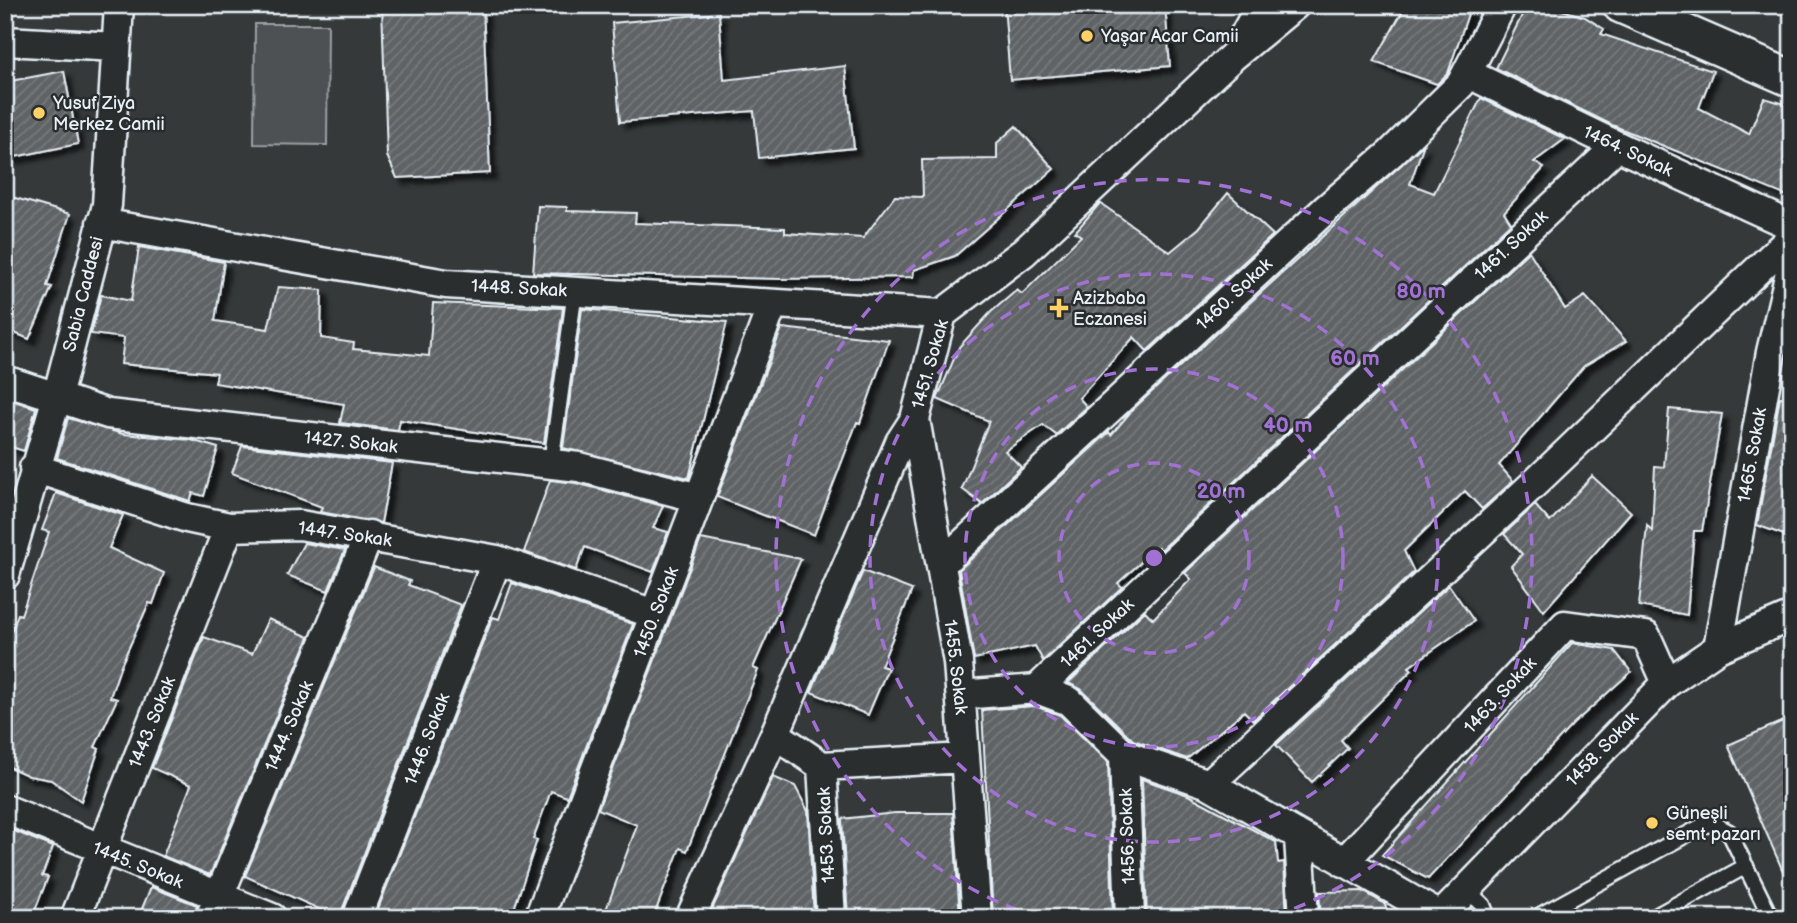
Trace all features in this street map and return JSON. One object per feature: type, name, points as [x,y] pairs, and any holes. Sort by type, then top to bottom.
[{"type":"street","name":"Sabia Caddesi","points":[[5,575],[34,468],[57,397],[107,205],[118,5]]},
{"type":"street","points":[[1232,57],[1261,5]]},
{"type":"street","name":"1451. Sokak","points":[[690,918],[775,734],[900,442],[915,419],[942,314],[1024,252],[1232,57],[1295,5]]},
{"type":"street","name":"1460. Sokak","points":[[941,564],[1327,208],[1391,153],[1461,84],[1502,5]]},
{"type":"street","points":[[1621,5],[1792,79]]},
{"type":"street","points":[[5,41],[116,47]]},
{"type":"street","name":"1464. Sokak","points":[[1467,72],[1617,146],[1792,226]]},
{"type":"street","name":"1461. Sokak","points":[[1037,689],[1617,146]]},
{"type":"street","name":"1448. Sokak","points":[[101,223],[446,284],[772,306],[942,314]]},
{"type":"street","points":[[1209,784],[1538,480],[1792,237]]},
{"type":"street","name":"1465. Sokak","points":[[1718,648],[1771,352],[1792,264]]},
{"type":"street","name":"1450. Sokak","points":[[539,918],[772,306]]},
{"type":"street","name":"1427. Sokak","points":[[5,380],[108,415],[579,467],[699,498]]},
{"type":"street","name":"1455. Sokak","points":[[915,419],[961,695],[977,918]]},
{"type":"street","name":"1447. Sokak","points":[[34,468],[187,517],[229,527],[300,525],[369,535],[497,560],[654,614]]},
{"type":"street","name":"1443. Sokak","points":[[75,918],[229,527]]},
{"type":"street","name":"1444. Sokak","points":[[215,907],[369,535]]},
{"type":"street","name":"1446. Sokak","points":[[356,918],[497,560]]},
{"type":"street","name":"1458. Sokak","points":[[1440,917],[1667,683],[1718,648],[1792,616]]},
{"type":"street","name":"1463. Sokak","points":[[1343,862],[1566,625],[1646,636],[1667,683]]},
{"type":"street","points":[[961,695],[1037,689],[1069,701],[1124,755],[1209,784],[1440,917]]},
{"type":"street","name":"1453. Sokak","points":[[775,734],[822,766],[831,918]]},
{"type":"street","name":"1456. Sokak","points":[[1124,755],[1130,918]]},
{"type":"street","points":[[822,766],[965,758]]},
{"type":"street","name":"1445. Sokak","points":[[5,809],[102,851],[215,907],[272,918]]},
{"type":"street","points":[[1300,838],[1304,918]]},
{"type":"lane","points":[[551,464],[575,291]]},
{"type":"lane","points":[[1535,918],[1704,825],[1714,824],[1729,832],[1771,918]]},
{"type":"lane","points":[[1652,918],[1746,866]]},
{"type":"lane","points":[[1466,889],[1483,905],[1488,918]]},
{"type":"shaded area","points":[[255,24],[328,24],[327,145],[254,144]]},
{"type":"building","points":[[382,5],[483,5],[490,173],[397,178],[387,156]]},
{"type":"building","name":"Yaşar Acar Camii","points":[[1004,5],[1165,5],[1170,66],[1010,80]]},
{"type":"building","points":[[1406,5],[1471,5],[1448,73],[1437,84],[1374,62]]},
{"type":"building","points":[[1527,5],[1546,5],[1585,17],[1604,29],[1601,34],[1713,71],[1699,108],[1749,134],[1764,98],[1792,106],[1792,198],[1612,125],[1496,68]]},
{"type":"building","points":[[719,13],[724,80],[845,66],[854,148],[759,158],[754,111],[620,122],[612,23]]},
{"type":"building","name":"Yusuf Ziya Merkez Camii","points":[[64,71],[78,144],[5,159],[5,82]]},
{"type":"building","points":[[1481,98],[1565,139],[1534,162],[1544,168],[1504,212],[1511,223],[1161,550],[1158,547],[1118,583],[1122,587],[1043,661],[1035,646],[974,659],[959,570],[1109,432],[1111,435],[1133,409],[1424,144],[1410,184],[1434,193]]},
{"type":"building","points":[[1016,126],[1054,169],[955,256],[914,270],[913,277],[780,279],[533,273],[538,206],[567,207],[567,211],[636,213],[635,223],[785,228],[785,233],[863,238],[895,196],[923,197],[922,160],[997,159],[997,143]]},
{"type":"building","points":[[1228,193],[1273,235],[1147,351],[1134,337],[1079,398],[1087,407],[1056,435],[1043,425],[1005,451],[1021,467],[982,504],[962,489],[989,421],[937,399],[959,347],[991,312],[1017,290],[1022,294],[1081,236],[1075,232],[1100,203],[1170,252],[1199,228]]},
{"type":"building","points":[[5,195],[70,214],[47,286],[52,287],[29,339],[5,329]]},
{"type":"building","points":[[139,247],[224,262],[215,321],[268,329],[278,287],[322,290],[321,338],[354,343],[353,349],[429,356],[433,303],[563,308],[544,443],[400,420],[398,430],[340,423],[344,404],[215,383],[217,373],[121,364],[124,338],[91,334],[101,295],[131,301]]},
{"type":"building","points":[[1529,251],[1565,309],[1585,296],[1626,341],[1584,366],[1499,465],[1513,481],[1482,509],[1465,491],[1404,551],[1414,572],[1253,720],[1244,711],[1187,759],[1133,740],[1081,689],[1068,683],[1145,611],[1153,619],[1191,579],[1185,573]]},
{"type":"building","points":[[582,309],[727,322],[689,478],[563,448]]},
{"type":"building","points":[[782,328],[889,340],[860,423],[857,422],[814,535],[717,497]]},
{"type":"building","points":[[1780,397],[1792,398],[1792,538],[1757,525]]},
{"type":"building","points":[[5,398],[36,408],[24,451],[5,445]]},
{"type":"building","points":[[1669,409],[1722,414],[1702,531],[1694,531],[1687,615],[1639,606],[1647,525],[1652,531],[1655,466],[1664,467]]},
{"type":"building","points":[[68,418],[123,434],[191,440],[218,448],[204,496],[193,493],[190,501],[57,458]]},
{"type":"building","points":[[242,446],[392,463],[381,523],[320,512],[322,507],[232,473]]},
{"type":"building","points":[[1592,476],[1631,512],[1544,611],[1511,566],[1522,554],[1504,534],[1535,505],[1550,522]]},
{"type":"building","points":[[550,480],[576,483],[663,506],[653,528],[668,532],[653,572],[585,547],[576,570],[524,552]]},
{"type":"building","points":[[56,493],[123,515],[109,548],[164,573],[153,604],[149,603],[121,665],[110,697],[117,699],[95,747],[99,749],[81,801],[51,780],[29,776],[5,765],[5,649],[18,614],[21,615],[49,532],[42,530]]},
{"type":"building","points":[[701,539],[801,559],[753,668],[758,670],[687,851],[680,848],[653,918],[603,918],[637,825],[598,809]]},
{"type":"building","points":[[304,543],[345,550],[328,591],[287,575]]},
{"type":"building","points":[[374,567],[410,581],[408,585],[461,605],[339,918],[245,876]]},
{"type":"building","points":[[863,571],[912,590],[881,666],[888,668],[868,715],[811,692]]},
{"type":"building","points":[[512,583],[633,624],[567,797],[551,791],[533,839],[537,840],[511,918],[384,918],[376,914],[493,617],[499,619]]},
{"type":"building","points":[[1449,585],[1474,621],[1409,667],[1412,670],[1341,740],[1348,748],[1312,782],[1276,745]]},
{"type":"building","points":[[268,619],[309,637],[210,875],[163,856],[191,785],[152,768],[204,637],[252,654]]},
{"type":"building","points":[[1572,643],[1614,650],[1631,672],[1573,724],[1428,879],[1382,855]]},
{"type":"building","points":[[1035,706],[1060,715],[1108,762],[1113,918],[993,918],[982,710]]},
{"type":"building","points":[[1792,717],[1792,892],[1728,745]]},
{"type":"building","points":[[773,777],[795,786],[808,811],[814,918],[708,918]]},
{"type":"building","points":[[1142,779],[1188,795],[1276,842],[1278,863],[1284,862],[1287,918],[1147,918]]},
{"type":"building","points":[[895,813],[953,813],[960,918],[848,918],[842,819]]},
{"type":"building","points":[[12,830],[53,847],[42,876],[48,877],[32,918],[17,918],[5,913],[5,846]]},
{"type":"building","points":[[151,887],[197,905],[194,918],[138,918]]},
{"type":"building","points":[[1362,891],[1385,904],[1389,918],[1321,918],[1319,892]]},
{"type":"place","name":"Yaşar Acar Camii","points":[[1087,36]]},
{"type":"place","name":"Yusuf Ziya Merkez Camii","points":[[39,113]]},
{"type":"place","name":"Azizbaba Eczanesi","points":[[1059,308]]},
{"type":"place","name":"Güneşli semt pazarı","points":[[1652,823]]}]
